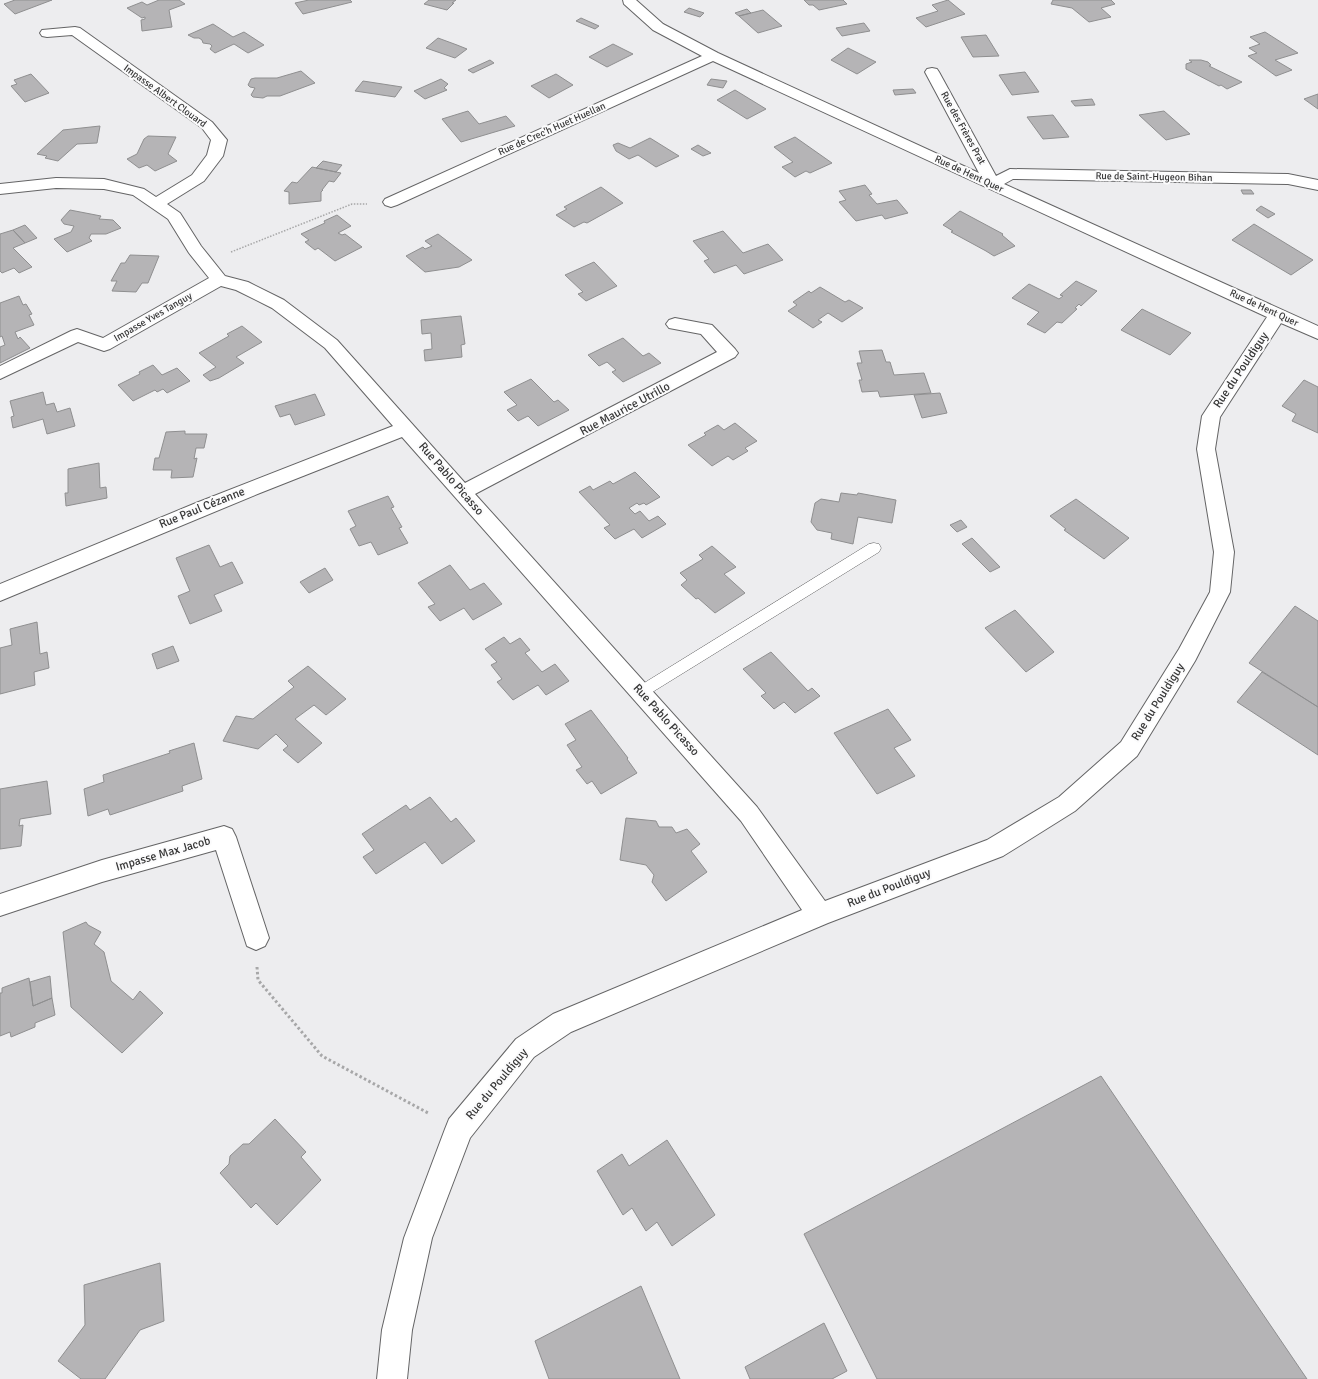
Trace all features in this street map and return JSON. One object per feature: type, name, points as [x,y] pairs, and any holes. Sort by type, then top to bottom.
[{"type":"street","name":"Rue de Hent Quer","points":[[630,0],[658,27],[714,56],[992,185],[1318,333]]},
{"type":"street","name":"Impasse Albert Clouard","points":[[46,33],[75,31],[206,125],[219,140],[215,156],[198,178],[156,204]]},
{"type":"street","name":"Rue de Crec'h Huet Huellan","points":[[391,202],[714,56]]},
{"type":"street","name":"Rue des Frères Prat","points":[[932,72],[983,164],[992,185]]},
{"type":"street","name":"Rue de Saint-Hugeon Bihan","points":[[992,185],[1010,174],[1288,179],[1318,185]]},
{"type":"street","points":[[0,189],[56,184],[104,184],[138,192],[174,216],[219,280]]},
{"type":"street","name":"Impasse Yves Tanguy","points":[[0,373],[77,335],[104,345],[219,280]]},
{"type":"street","name":"Rue Pablo Picasso","points":[[219,280],[242,286],[278,304],[331,344],[749,814],[820,914]]},
{"type":"street","name":"Rue du Pouldiguy","points":[[392,1379],[397,1330],[418,1238],[459,1129],[525,1048],[562,1023],[820,914],[995,848],[1067,804],[1129,749],[1187,655],[1220,592],[1224,552],[1206,449],[1211,416],[1278,314]]},
{"type":"street","name":"Rue Maurice Utrillo","points":[[463,492],[729,353],[706,329],[675,324]]},
{"type":"street","name":"Rue Paul Cézanne","points":[[0,593],[328,457],[406,428]]},
{"type":"street","name":"Impasse Max Jacob","points":[[0,905],[102,871],[224,837],[256,938]]},
{"type":"lane","points":[[641,692],[874,548]]},
{"type":"path","points":[[206,262],[352,204],[391,202]]},
{"type":"path","points":[[256,938],[258,980],[322,1056],[459,1129]]},
{"type":"building","points":[[15,0],[52,0],[15,14],[4,4]]},
{"type":"building","points":[[159,0],[179,0],[185,4],[169,10],[172,27],[142,31],[141,20],[145,19],[145,17],[142,18],[127,8],[142,2],[147,5]]},
{"type":"building","points":[[309,0],[350,0],[352,2],[303,14],[295,3]]},
{"type":"building","points":[[429,0],[456,0],[447,10],[424,4]]},
{"type":"building","points":[[804,0],[843,0],[847,4],[819,10],[813,5],[809,5]]},
{"type":"building","points":[[948,0],[965,14],[926,27],[916,18],[938,11],[932,5]]},
{"type":"building","points":[[1053,0],[1111,0],[1115,4],[1101,8],[1111,17],[1089,22],[1072,8],[1051,4]]},
{"type":"building","points":[[689,8],[704,13],[700,17],[684,12]]},
{"type":"building","points":[[747,9],[751,13],[739,16],[735,13]]},
{"type":"building","points":[[763,10],[782,26],[758,33],[739,16]]},
{"type":"building","points":[[581,18],[599,26],[595,29],[576,21]]},
{"type":"building","points":[[864,23],[870,31],[842,36],[836,28]]},
{"type":"building","points":[[213,24],[233,37],[244,32],[264,45],[248,53],[234,44],[215,53],[210,49],[212,46],[210,44],[203,43],[199,38],[194,38],[188,35]]},
{"type":"building","points":[[1265,32],[1298,53],[1275,60],[1292,70],[1276,76],[1248,56],[1257,53],[1249,48],[1260,44],[1250,37]]},
{"type":"building","points":[[986,35],[999,56],[973,57],[961,37]]},
{"type":"building","points":[[438,38],[467,49],[455,58],[426,48]]},
{"type":"building","points":[[613,44],[633,54],[607,67],[589,57]]},
{"type":"building","points":[[848,48],[876,62],[857,74],[831,60]]},
{"type":"building","points":[[490,60],[494,63],[473,73],[468,70]]},
{"type":"building","points":[[1189,60],[1201,60],[1208,62],[1211,65],[1209,66],[1242,82],[1227,89],[1221,85],[1219,86],[1186,69],[1186,64],[1192,62]]},
{"type":"building","points":[[301,71],[315,83],[280,96],[267,96],[263,98],[253,97],[251,95],[255,88],[248,85],[251,79],[277,78]]},
{"type":"building","points":[[1025,72],[1039,92],[1012,95],[999,75]]},
{"type":"building","points":[[31,74],[49,93],[25,102],[11,86],[17,84],[14,80]]},
{"type":"building","points":[[556,74],[573,85],[549,98],[531,86]]},
{"type":"building","points":[[441,79],[448,84],[444,88],[447,90],[425,99],[414,91]]},
{"type":"building","points":[[711,79],[727,81],[723,88],[707,85]]},
{"type":"building","points":[[363,81],[402,87],[395,97],[355,91]]},
{"type":"building","points":[[913,89],[916,93],[895,95],[893,90]]},
{"type":"building","points":[[735,90],[766,109],[747,119],[717,100]]},
{"type":"building","points":[[1318,94],[1318,109],[1304,99]]},
{"type":"building","points":[[1092,99],[1095,105],[1075,106],[1071,101]]},
{"type":"building","points":[[468,111],[479,124],[506,116],[515,126],[461,142],[442,119]]},
{"type":"building","points":[[1164,111],[1190,134],[1166,140],[1139,115]]},
{"type":"building","points":[[1053,115],[1069,137],[1043,139],[1027,117]]},
{"type":"building","points":[[100,126],[97,143],[77,144],[58,161],[45,158],[47,156],[37,154],[63,130]]},
{"type":"building","points":[[148,136],[176,137],[168,154],[177,161],[155,171],[147,165],[139,168],[127,159],[137,154],[144,139]]},
{"type":"building","points":[[795,137],[832,163],[810,173],[806,171],[795,177],[782,167],[793,162],[774,147]]},
{"type":"building","points":[[650,138],[679,156],[656,167],[638,155],[629,159],[616,151],[613,145],[618,143],[630,148]]},
{"type":"building","points":[[698,145],[711,153],[703,156],[691,149]]},
{"type":"building","points":[[323,161],[342,165],[336,172],[316,168]]},
{"type":"building","points":[[312,167],[341,173],[334,182],[329,181],[322,190],[321,201],[289,204],[289,192],[284,191],[292,182],[297,183]]},
{"type":"building","points":[[865,185],[872,194],[869,195],[877,204],[897,200],[908,213],[885,219],[882,215],[856,221],[839,202],[846,200],[839,191]]},
{"type":"building","points":[[601,187],[623,203],[587,223],[584,222],[574,227],[556,215],[567,209],[564,207]]},
{"type":"building","points":[[1241,190],[1251,190],[1254,194],[1243,194]]},
{"type":"building","points":[[1261,206],[1275,214],[1268,218],[1256,210]]},
{"type":"building","points":[[70,210],[101,216],[99,219],[113,220],[121,228],[106,234],[91,234],[89,238],[92,241],[67,252],[54,239],[71,232],[74,226],[64,224],[61,220]]},
{"type":"building","points":[[960,211],[1003,234],[1002,235],[1015,246],[994,256],[951,232],[953,231],[943,225]]},
{"type":"building","points":[[337,215],[351,226],[338,233],[342,235],[345,234],[362,247],[335,261],[318,248],[315,250],[305,242],[309,240],[301,234],[325,223],[324,221]]},
{"type":"building","points":[[1254,224],[1313,260],[1291,275],[1232,240]]},
{"type":"building","points":[[25,225],[37,238],[25,243],[13,230]]},
{"type":"building","points":[[13,230],[25,243],[13,248],[32,267],[19,273],[14,268],[2,273],[0,271],[0,234]]},
{"type":"building","points":[[723,231],[743,253],[768,244],[783,260],[744,274],[736,265],[714,273],[704,261],[709,259],[693,241]]},
{"type":"building","points":[[438,234],[472,260],[459,267],[425,272],[406,256],[423,247],[425,249],[432,246],[425,241]]},
{"type":"building","points":[[130,255],[159,256],[148,283],[142,283],[136,292],[112,291],[117,281],[111,281],[121,263],[125,263]]},
{"type":"building","points":[[594,262],[617,286],[586,301],[578,294],[583,292],[565,275]]},
{"type":"building","points":[[1076,281],[1097,291],[1081,306],[1079,304],[1075,308],[1077,309],[1062,323],[1057,322],[1045,333],[1027,324],[1039,312],[1012,298],[1029,284],[1059,299],[1063,296],[1060,295]]},
{"type":"building","points":[[820,287],[845,302],[849,300],[863,308],[842,322],[828,313],[818,320],[822,322],[813,328],[788,311],[797,305],[793,302],[809,291],[811,293]]},
{"type":"building","points":[[19,296],[23,305],[26,304],[32,314],[29,315],[34,325],[15,332],[18,339],[20,337],[30,348],[0,363],[0,347],[5,345],[2,336],[0,337],[0,303]]},
{"type":"building","points":[[1142,309],[1191,333],[1170,355],[1121,330]]},
{"type":"building","points":[[461,316],[465,344],[461,345],[462,357],[425,361],[424,350],[432,349],[431,333],[422,334],[421,320]]},
{"type":"building","points":[[242,326],[262,342],[236,357],[244,363],[219,378],[210,381],[203,375],[216,367],[199,353],[229,336],[227,334]]},
{"type":"building","points":[[623,338],[643,356],[649,353],[661,363],[623,382],[612,372],[616,370],[607,362],[599,366],[588,355]]},
{"type":"building","points":[[882,350],[886,362],[890,362],[894,375],[924,373],[931,393],[880,397],[878,391],[862,392],[859,380],[862,380],[857,363],[862,363],[859,351]]},
{"type":"building","points":[[153,365],[162,375],[177,368],[190,381],[167,393],[163,389],[157,392],[155,390],[133,401],[118,385],[140,374],[139,372]]},
{"type":"building","points":[[531,379],[554,402],[558,400],[569,410],[538,426],[528,416],[518,421],[507,410],[517,405],[504,392]]},
{"type":"building","points":[[1304,380],[1318,387],[1318,433],[1292,421],[1296,414],[1282,406]]},
{"type":"building","points":[[43,392],[46,405],[54,403],[57,412],[70,408],[75,426],[47,434],[43,419],[13,428],[11,417],[14,416],[10,401]]},
{"type":"building","points":[[940,393],[947,413],[922,418],[914,395]]},
{"type":"building","points":[[315,394],[325,415],[295,425],[290,414],[280,417],[275,406]]},
{"type":"building","points":[[735,423],[757,441],[745,448],[748,451],[733,460],[728,456],[712,466],[688,445],[706,435],[704,433],[718,425],[724,430]]},
{"type":"building","points":[[185,431],[185,434],[207,434],[204,448],[196,448],[194,459],[197,458],[193,477],[171,478],[172,470],[153,470],[155,458],[159,458],[166,432]]},
{"type":"building","points":[[99,463],[100,488],[106,487],[107,498],[66,506],[65,493],[68,493],[68,469]]},
{"type":"building","points":[[635,472],[660,497],[646,505],[644,503],[639,505],[637,503],[629,508],[635,514],[640,511],[649,521],[658,516],[666,524],[642,538],[634,529],[615,539],[604,528],[610,525],[579,492],[590,486],[593,490],[610,481],[613,484]]},
{"type":"building","points":[[841,493],[857,495],[858,493],[896,500],[892,523],[858,517],[853,544],[831,539],[832,533],[817,530],[811,522],[815,503],[821,499],[839,502]]},
{"type":"building","points":[[388,496],[394,507],[391,508],[402,527],[399,528],[408,543],[378,555],[371,542],[359,546],[350,529],[356,526],[348,511]]},
{"type":"building","points":[[1076,499],[1129,538],[1104,559],[1064,530],[1066,529],[1050,516]]},
{"type":"building","points":[[961,520],[967,527],[957,532],[950,525]]},
{"type":"building","points":[[972,538],[1000,567],[990,572],[962,544]]},
{"type":"building","points":[[209,545],[220,567],[232,562],[243,583],[214,595],[222,611],[190,624],[178,596],[190,591],[176,558]]},
{"type":"building","points":[[712,546],[736,567],[724,574],[745,593],[715,613],[698,598],[696,599],[681,585],[687,580],[680,573],[703,559],[699,555]]},
{"type":"building","points":[[450,565],[470,590],[484,583],[502,604],[473,620],[464,608],[440,621],[428,607],[435,604],[418,583]]},
{"type":"building","points":[[325,568],[333,580],[309,593],[300,582]]},
{"type":"building","points":[[1295,606],[1318,621],[1318,707],[1249,663]]},
{"type":"building","points":[[1015,610],[1054,652],[1026,672],[985,628]]},
{"type":"building","points":[[37,622],[40,654],[47,652],[49,668],[34,672],[35,685],[0,694],[0,648],[12,645],[10,629]]},
{"type":"building","points":[[504,637],[510,644],[520,638],[530,650],[525,653],[542,672],[555,664],[569,681],[546,695],[538,685],[513,700],[497,682],[502,679],[491,665],[497,662],[485,649]]},
{"type":"building","points":[[173,646],[179,661],[157,669],[152,654]]},
{"type":"building","points":[[771,652],[808,691],[812,688],[820,696],[795,713],[784,702],[774,709],[761,696],[766,693],[743,669]]},
{"type":"building","points":[[308,666],[346,699],[326,715],[314,705],[295,719],[322,743],[298,763],[283,750],[288,746],[276,734],[258,749],[223,741],[236,716],[253,719],[294,687],[288,681]]},
{"type":"building","points":[[1262,672],[1318,707],[1318,755],[1237,702]]},
{"type":"building","points":[[888,709],[911,740],[894,748],[915,776],[877,794],[834,733]]},
{"type":"building","points":[[591,710],[628,758],[627,759],[637,773],[601,794],[592,781],[587,784],[576,770],[582,767],[567,745],[576,740],[565,724]]},
{"type":"building","points":[[194,743],[202,779],[182,786],[183,791],[110,815],[108,809],[88,816],[84,789],[104,782],[103,775],[170,753],[169,751]]},
{"type":"building","points":[[47,781],[51,814],[20,819],[19,826],[23,825],[21,846],[0,849],[0,789]]},
{"type":"building","points":[[430,797],[451,822],[456,818],[475,841],[442,864],[425,842],[376,874],[363,857],[374,850],[362,834],[406,805],[410,810]]},
{"type":"building","points":[[626,818],[656,821],[659,827],[672,827],[676,833],[687,829],[700,844],[691,851],[707,872],[666,901],[652,882],[654,875],[646,865],[620,860]]},
{"type":"building","points":[[86,922],[88,925],[101,932],[94,944],[104,952],[111,981],[133,1000],[140,991],[163,1013],[122,1053],[71,1007],[63,932]]},
{"type":"building","points":[[50,976],[52,998],[33,1006],[30,982]]},
{"type":"building","points":[[29,978],[33,1006],[52,998],[55,1015],[35,1023],[35,1027],[11,1037],[10,1032],[0,1036],[0,993],[2,993],[2,988]]},
{"type":"building","points":[[1101,1076],[1307,1379],[877,1379],[804,1234]]},
{"type":"building","points":[[275,1119],[306,1152],[301,1157],[321,1180],[277,1225],[256,1203],[251,1208],[220,1173],[229,1164],[230,1156],[243,1144],[249,1144]]},
{"type":"building","points":[[667,1140],[715,1215],[672,1246],[657,1222],[646,1231],[632,1208],[623,1215],[597,1171],[622,1154],[629,1166]]},
{"type":"building","points":[[160,1263],[164,1321],[140,1330],[105,1379],[81,1379],[58,1361],[85,1325],[84,1285]]},
{"type":"building","points":[[641,1286],[680,1379],[549,1379],[535,1341]]},
{"type":"building","points":[[824,1323],[847,1371],[832,1379],[750,1379],[745,1367]]}]
